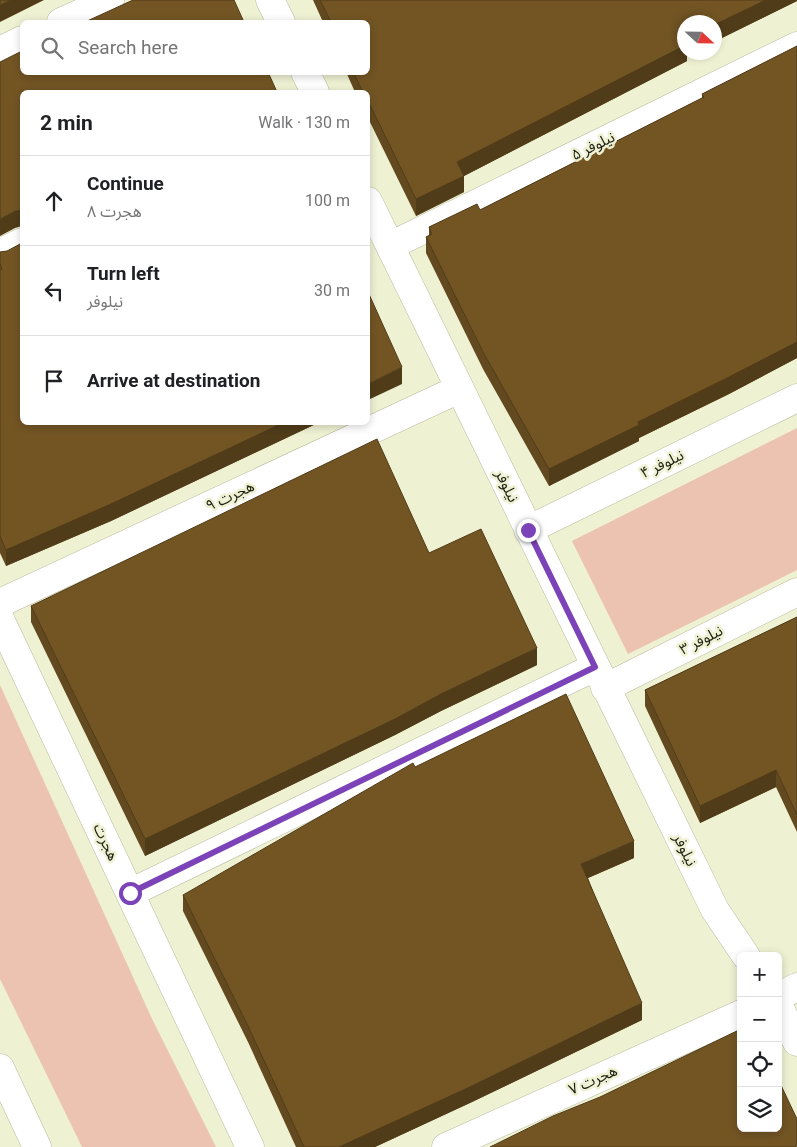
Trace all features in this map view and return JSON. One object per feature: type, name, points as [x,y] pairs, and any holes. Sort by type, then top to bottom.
[{"type":"street","points":[[65,20],[110,0]]},
{"type":"street","points":[[270,0],[280,20]]},
{"type":"street","points":[[0,51],[20,41]]},
{"type":"street","name":"نیلوفر ۵","points":[[390,246],[797,46]]},
{"type":"street","points":[[306,75],[314,90]]},
{"type":"street","name":"نیلوفر","points":[[370,205],[714,910],[743,952]]},
{"type":"street","points":[[0,253],[20,243]]},
{"type":"street","name":"هجرت ۹","points":[[0,603],[459,388]]},
{"type":"street","name":"نیلوفر ۴","points":[[528,530],[797,398]]},
{"type":"street","name":"نیلوفر ۳","points":[[130,893],[600,678],[797,592]]},
{"type":"street","name":"هجرت","points":[[0,619],[250,1147]]},
{"type":"street","points":[[782,995],[797,988]]},
{"type":"street","points":[[782,1013],[797,1042]]},
{"type":"street","name":"هجرت ۷","points":[[446,1147],[737,1016]]},
{"type":"street","points":[[0,1068],[37,1147]]},
{"type":"shaded area","points":[[797,428],[797,570],[628,654],[572,541]]},
{"type":"shaded area","points":[[0,685],[153,1021],[216,1147],[82,1147],[0,979]]},
{"type":"building","points":[[0,0],[10,0],[0,5]]},
{"type":"building","points":[[133,0],[234,0],[243,20],[89,20]]},
{"type":"building","points":[[320,0],[766,0],[722,21],[722,15],[677,15],[677,50],[457,162],[464,176],[416,199],[370,105],[370,90],[362,90],[354,75],[370,75],[370,20],[330,20]]},
{"type":"building","points":[[797,46],[797,342],[638,422],[639,425],[549,469],[483,352],[426,237],[432,234],[429,227],[477,204],[480,210],[704,97],[702,94]]},
{"type":"building","points":[[20,52],[20,75],[269,75],[276,90],[20,90],[20,210],[0,219],[0,62]]},
{"type":"building","points":[[20,244],[20,425],[279,425],[111,504],[6,550],[0,536],[0,270],[2,269],[0,252],[7,251]]},
{"type":"building","points":[[370,296],[402,367],[370,383]]},
{"type":"building","points":[[377,439],[429,553],[481,529],[537,648],[441,694],[395,719],[145,839],[31,606]]},
{"type":"building","points":[[797,617],[797,815],[776,770],[700,806],[645,690]]},
{"type":"building","points":[[566,694],[634,841],[581,864],[642,1003],[472,1086],[339,1147],[304,1147],[248,1026],[183,895],[413,763],[415,767]]},
{"type":"building","points":[[737,1031],[737,1132],[782,1132],[782,1087],[797,1119],[797,1146],[490,1147],[553,1116],[600,1097]]},
{"type":"route","points":[[130,893],[595,667],[528,530]]}]
